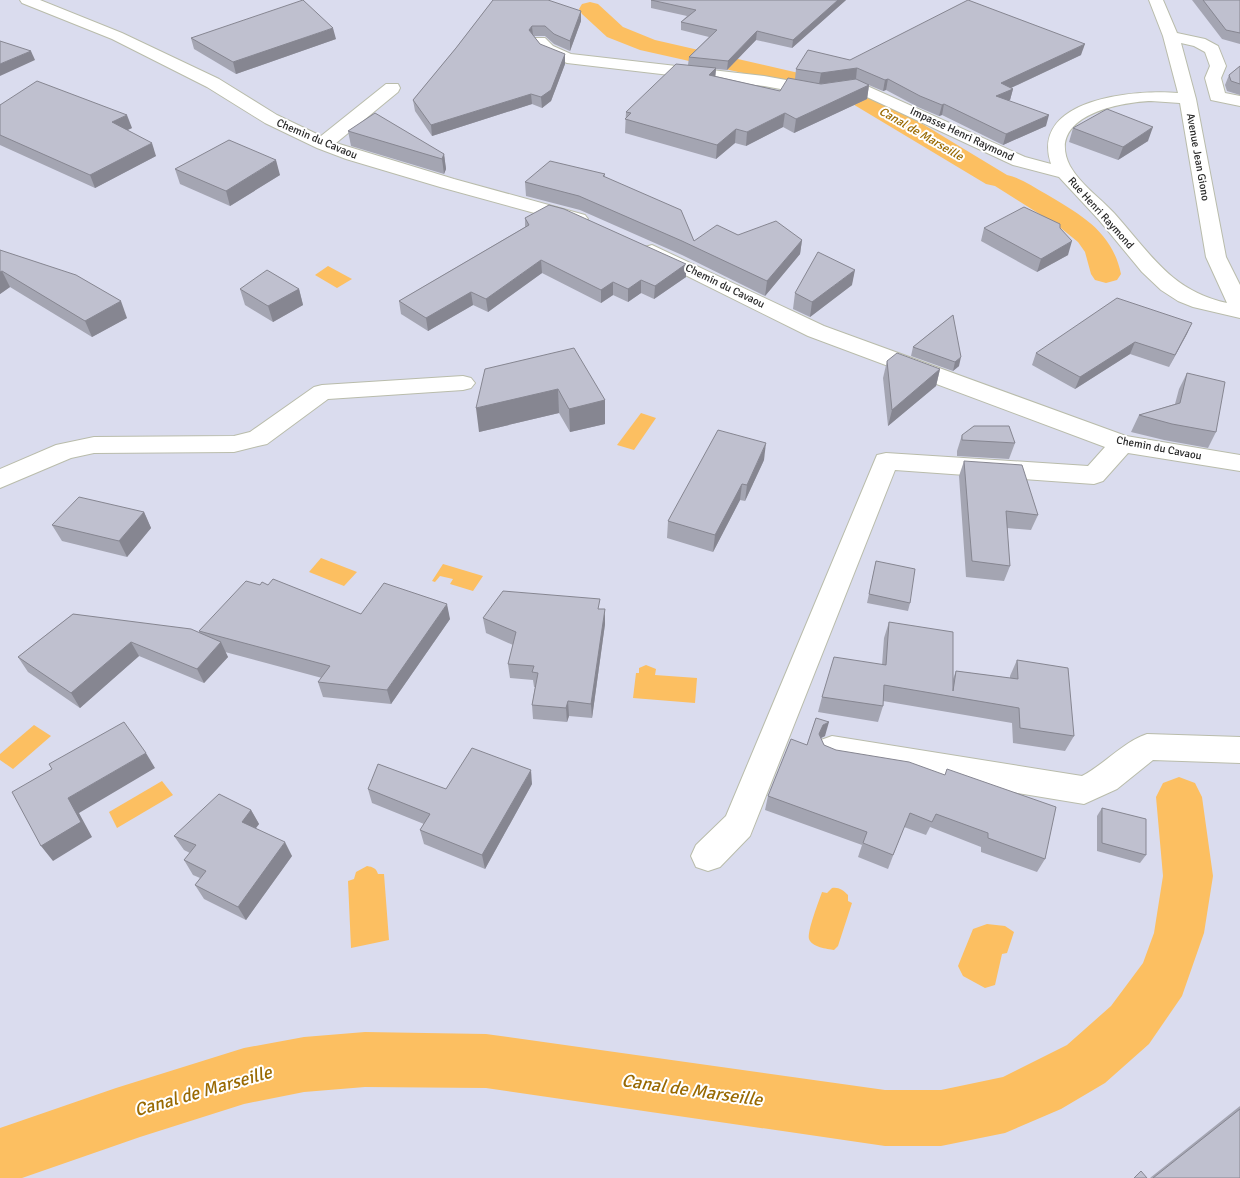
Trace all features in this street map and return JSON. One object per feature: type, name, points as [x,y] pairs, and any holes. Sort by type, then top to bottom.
[{"type":"street","name":"Chemin du Cavaou","points":[[27,0],[116,36],[213,83],[271,119],[323,144],[352,155],[447,183],[572,216],[598,227]]},
{"type":"street","name":"Avenue Jean Giono","points":[[1156,2],[1171,36],[1188,99],[1216,257],[1240,307]]},
{"type":"street","points":[[1171,36],[1199,42],[1212,49],[1218,66],[1213,78],[1217,96],[1240,101]]},
{"type":"street","name":"Impasse Henri Raymond","points":[[539,42],[567,58],[609,64],[764,81],[819,91],[856,86],[1019,161],[1065,173]]},
{"type":"street","points":[[323,144],[392,88]]},
{"type":"street","name":"Rue Henri Raymond","points":[[1188,99],[1140,96],[1106,103],[1082,111],[1067,122],[1057,136],[1056,154],[1065,173],[1106,215],[1156,274],[1179,293],[1207,305],[1240,312]]},
{"type":"street","name":"Chemin du Cavaou","points":[[631,241],[816,331],[1122,444],[1240,463]]},
{"type":"street","points":[[0,479],[65,451],[94,445],[234,444],[258,438],[322,392],[463,383]]},
{"type":"street","points":[[708,856],[738,826],[886,461],[1094,475],[1122,444]]},
{"type":"street","points":[[832,749],[1084,790],[1106,780],[1147,747],[1240,750]]},
{"type":"shaded area","points":[[328,266],[352,279],[337,288],[315,275]]},
{"type":"shaded area","points":[[641,413],[656,418],[634,450],[617,445]]},
{"type":"shaded area","points":[[321,558],[357,572],[344,586],[309,572]]},
{"type":"shaded area","points":[[443,564],[483,576],[473,591],[450,584],[453,579],[440,576],[435,582],[432,581]]},
{"type":"shaded area","points":[[646,665],[656,669],[655,675],[697,678],[695,703],[633,698],[636,673],[639,673],[639,668]]},
{"type":"shaded area","points":[[34,725],[51,736],[13,769],[0,760],[0,754]]},
{"type":"shaded area","points":[[162,781],[173,795],[117,828],[109,812]]},
{"type":"shaded area","points":[[367,866],[374,868],[378,874],[384,874],[389,940],[351,948],[348,881],[354,879],[356,872]]},
{"type":"shaded area","points":[[832,888],[839,888],[848,895],[848,901],[852,903],[838,946],[834,950],[813,944],[809,939],[811,923],[822,892],[827,893]]},
{"type":"shaded area","points":[[987,924],[1005,926],[1014,932],[1007,953],[1002,954],[995,985],[985,988],[963,976],[958,966],[973,929]]},
{"type":"building","points":[[303,0],[333,28],[233,62],[191,38]]},
{"type":"building","points":[[493,0],[548,0],[581,11],[570,41],[554,34],[545,26],[532,26],[529,30],[540,44],[565,54],[551,90],[541,97],[531,94],[431,125],[413,100]]},
{"type":"building","points":[[651,0],[838,0],[793,40],[757,31],[728,61],[689,57],[717,30],[681,22],[696,10]]},
{"type":"building","points":[[968,0],[1085,44],[1001,83],[1013,89],[996,96],[1049,115],[1006,134],[944,104],[942,105],[920,96],[888,79],[885,80],[857,68],[821,73],[796,69],[808,50],[850,60]]},
{"type":"building","points":[[1203,0],[1240,0],[1240,33],[1226,30]]},
{"type":"building","points":[[0,41],[31,51],[0,64]]},
{"type":"building","points":[[676,64],[716,68],[709,75],[780,91],[788,78],[821,84],[856,79],[869,85],[796,119],[785,113],[747,132],[736,129],[717,145],[625,119],[631,113],[626,112]]},
{"type":"building","points":[[1240,66],[1240,84],[1231,81],[1229,75]]},
{"type":"building","points":[[37,81],[127,115],[112,122],[152,143],[90,175],[0,135],[0,105]]},
{"type":"building","points":[[1107,109],[1153,127],[1123,147],[1073,128]]},
{"type":"building","points":[[375,113],[444,154],[442,159],[348,131]]},
{"type":"building","points":[[229,140],[276,160],[226,191],[175,169]]},
{"type":"building","points":[[550,161],[605,174],[603,176],[681,210],[694,241],[717,225],[738,235],[776,221],[802,240],[767,281],[579,196],[525,182]]},
{"type":"building","points":[[549,205],[564,209],[686,264],[655,286],[641,280],[628,289],[613,282],[601,290],[541,260],[486,299],[471,292],[426,318],[399,301],[529,225],[525,218]]},
{"type":"building","points":[[1024,207],[1060,224],[1060,228],[1072,241],[1041,259],[984,228]]},
{"type":"building","points":[[0,250],[76,275],[121,301],[85,321],[2,271],[0,272]]},
{"type":"building","points":[[818,252],[855,270],[812,302],[795,293]]},
{"type":"building","points":[[267,270],[299,289],[268,306],[240,289]]},
{"type":"building","points":[[1117,298],[1192,323],[1175,355],[1135,342],[1080,377],[1036,353]]},
{"type":"building","points":[[953,315],[961,357],[955,362],[913,347]]},
{"type":"building","points":[[574,348],[605,400],[569,409],[558,389],[476,408],[485,369]]},
{"type":"building","points":[[897,353],[940,369],[892,410],[887,361]]},
{"type":"building","points":[[1187,373],[1225,382],[1216,432],[1172,424],[1139,415],[1180,403]]},
{"type":"building","points":[[974,426],[1009,426],[1015,443],[962,440],[962,435]]},
{"type":"building","points":[[718,430],[766,443],[747,485],[742,484],[715,535],[668,521]]},
{"type":"building","points":[[964,461],[1022,465],[1038,515],[1006,511],[1010,566],[972,561]]},
{"type":"building","points":[[79,497],[144,512],[119,541],[52,525]]},
{"type":"building","points":[[876,561],[915,569],[910,603],[869,594]]},
{"type":"building","points":[[273,579],[361,614],[384,583],[447,604],[387,690],[318,682],[330,666],[199,631],[246,581],[260,585],[262,582],[268,585]]},
{"type":"building","points":[[503,591],[600,599],[598,609],[605,609],[591,704],[568,701],[566,708],[532,705],[538,673],[532,672],[534,666],[508,664],[516,632],[483,618]]},
{"type":"building","points":[[73,614],[191,629],[221,642],[197,669],[131,642],[71,693],[18,657]]},
{"type":"building","points":[[889,622],[953,632],[953,691],[956,671],[1018,679],[1017,660],[1068,668],[1074,736],[1020,728],[1019,708],[884,685],[883,706],[822,697],[834,657],[886,665]]},
{"type":"building","points":[[816,718],[829,722],[823,725],[819,734],[824,745],[836,750],[909,762],[945,775],[947,769],[1056,807],[1045,859],[988,838],[988,833],[936,814],[932,822],[910,813],[893,855],[863,843],[867,832],[768,796],[791,739],[807,745]]},
{"type":"building","points":[[124,722],[146,753],[68,798],[81,822],[41,846],[12,792],[52,769],[49,764]]},
{"type":"building","points":[[472,748],[531,770],[482,855],[420,830],[430,814],[368,789],[378,764],[446,789]]},
{"type":"building","points":[[219,794],[251,810],[242,822],[285,842],[238,907],[195,885],[206,871],[184,860],[196,845],[174,836]]},
{"type":"building","points":[[1102,808],[1146,819],[1146,855],[1102,843]]},
{"type":"building","points":[[1240,1109],[1240,1178],[1153,1178]]},
{"type":"building","points":[[1141,1171],[1147,1178],[1134,1178]]},
{"type":"waterway","name":"Canal de Marseille","points":[[590,9],[615,32],[648,45],[834,87]]},
{"type":"waterway","name":"Canal de Marseille","points":[[846,91],[869,102],[996,178]]},
{"type":"waterway","name":"Canal de Marseille","points":[[1007,183],[1055,211],[1088,236],[1100,252],[1106,274]]},
{"type":"waterway","name":"Canal de Marseille","points":[[0,1157],[116,1116],[244,1076],[274,1069],[334,1061],[395,1059],[486,1061],[885,1118],[941,1118],[1005,1105],[1041,1089],[1086,1064],[1130,1025],[1164,978],[1179,933],[1188,876],[1179,797]]}]
